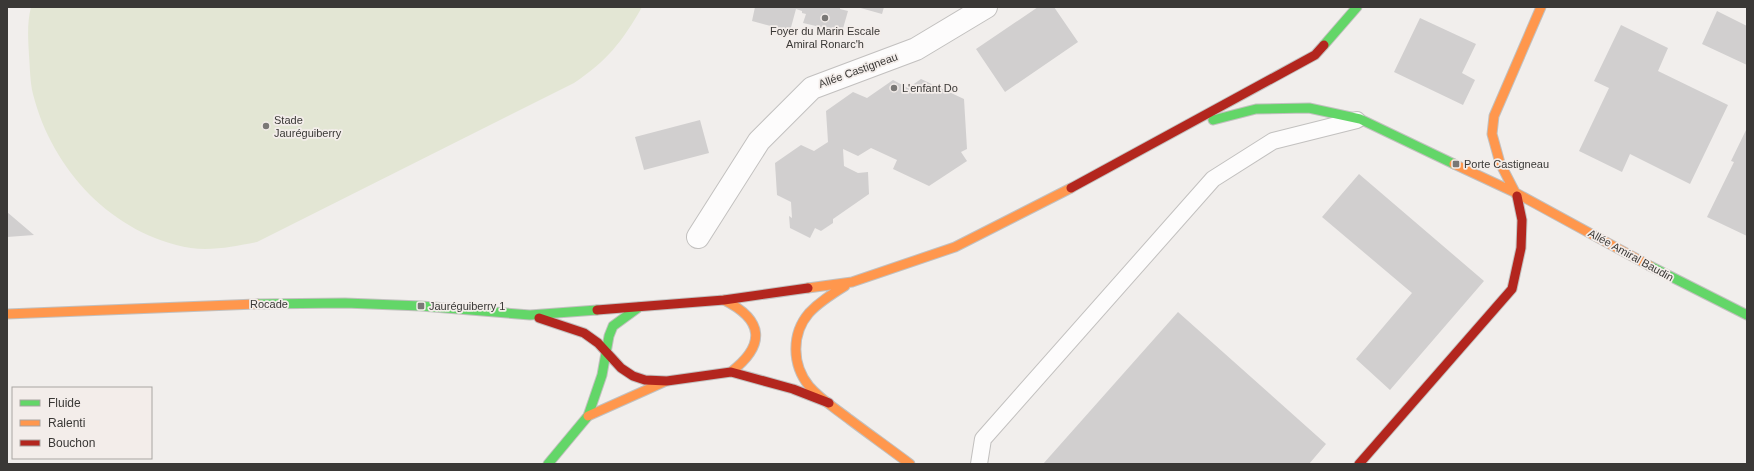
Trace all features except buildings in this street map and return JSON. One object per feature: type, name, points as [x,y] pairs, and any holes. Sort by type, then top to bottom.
[{"type":"street","name":"Allée Castigneau","points":[[698,237],[758,141],[812,88],[916,49],[986,7]]},
{"type":"street","points":[[530,314],[724,300],[852,282],[956,247],[1041,206],[1315,55],[1357,7]]},
{"type":"street","points":[[1359,464],[1512,289],[1521,248],[1522,220],[1516,193],[1500,163],[1492,134],[1494,116],[1541,7]]},
{"type":"street","name":"Allée Amiral Baudin","points":[[1185,127],[1256,110],[1309,108],[1360,119],[1516,193],[1690,287],[1747,315]]},
{"type":"street","points":[[852,282],[825,298],[805,318],[795,350],[799,370],[810,386],[829,404],[910,464]]},
{"type":"street","points":[[724,300],[737,306],[748,315],[755,330],[755,343],[747,358],[731,372]]},
{"type":"street","name":"Rocade","points":[[7,314],[230,304],[344,303],[421,306],[530,314]]},
{"type":"street","points":[[548,464],[588,416],[602,375],[609,336],[613,326],[639,307]]},
{"type":"street","points":[[530,314],[584,333],[606,351],[621,368],[633,376],[645,380],[667,381],[731,372],[793,388],[829,404]]},
{"type":"street","points":[[588,416],[667,381]]},
{"type":"lane","points":[[979,464],[983,439],[1213,178],[1273,141],[1360,119]]},
{"type":"green space","name":"Stade Jauréguiberry","points":[[31,7],[642,7],[628,31],[605,59],[574,83],[257,242],[224,248],[199,249],[163,241],[136,229],[112,214],[90,195],[71,173],[55,148],[42,122],[33,94],[30,75],[28,37]]},
{"type":"traffic: fast","points":[[1324,45],[1357,7]]},
{"type":"traffic: fast","points":[[1213,120],[1256,109],[1309,108],[1360,119],[1454,164]]},
{"type":"traffic: fast","points":[[1650,266],[1747,315]]},
{"type":"traffic: fast","points":[[257,304],[345,303],[421,306],[530,315],[597,310]]},
{"type":"traffic: fast","points":[[548,464],[588,416],[602,375],[609,336],[613,326],[639,307]]},
{"type":"traffic: slow","points":[[1517,196],[1500,163],[1492,134],[1494,116],[1541,7]]},
{"type":"traffic: slow","points":[[1454,164],[1516,193],[1650,266]]},
{"type":"traffic: slow","points":[[808,288],[852,282],[955,247],[1071,188]]},
{"type":"traffic: slow","points":[[845,286],[817,305],[803,321],[799,330],[796,350],[799,369],[803,378],[818,395],[910,464]]},
{"type":"traffic: slow","points":[[724,300],[747,316],[753,324],[756,333],[755,343],[750,352],[731,372]]},
{"type":"traffic: slow","points":[[7,314],[257,304]]},
{"type":"traffic: slow","points":[[588,416],[664,382]]},
{"type":"traffic: jam","points":[[1071,188],[1315,55],[1324,45]]},
{"type":"traffic: jam","points":[[1359,464],[1512,289],[1521,248],[1522,220],[1517,196]]},
{"type":"traffic: jam","points":[[597,310],[724,300],[808,288]]},
{"type":"traffic: jam","points":[[539,318],[584,333],[598,343],[621,368],[633,376],[645,380],[667,381],[731,372],[793,389],[829,403]]},
{"type":"place","name":"Foyer du Marin Escale Amiral Ronarc'h","points":[[825,18]]},
{"type":"place","name":"L'enfant Do","points":[[894,88]]},
{"type":"place","name":"Stade Jauréguiberry","points":[[266,126]]},
{"type":"place","name":"Porte Castigneau","points":[[1456,164]]},
{"type":"place","name":"Jauréguiberry 1","points":[[421,306]]}]
